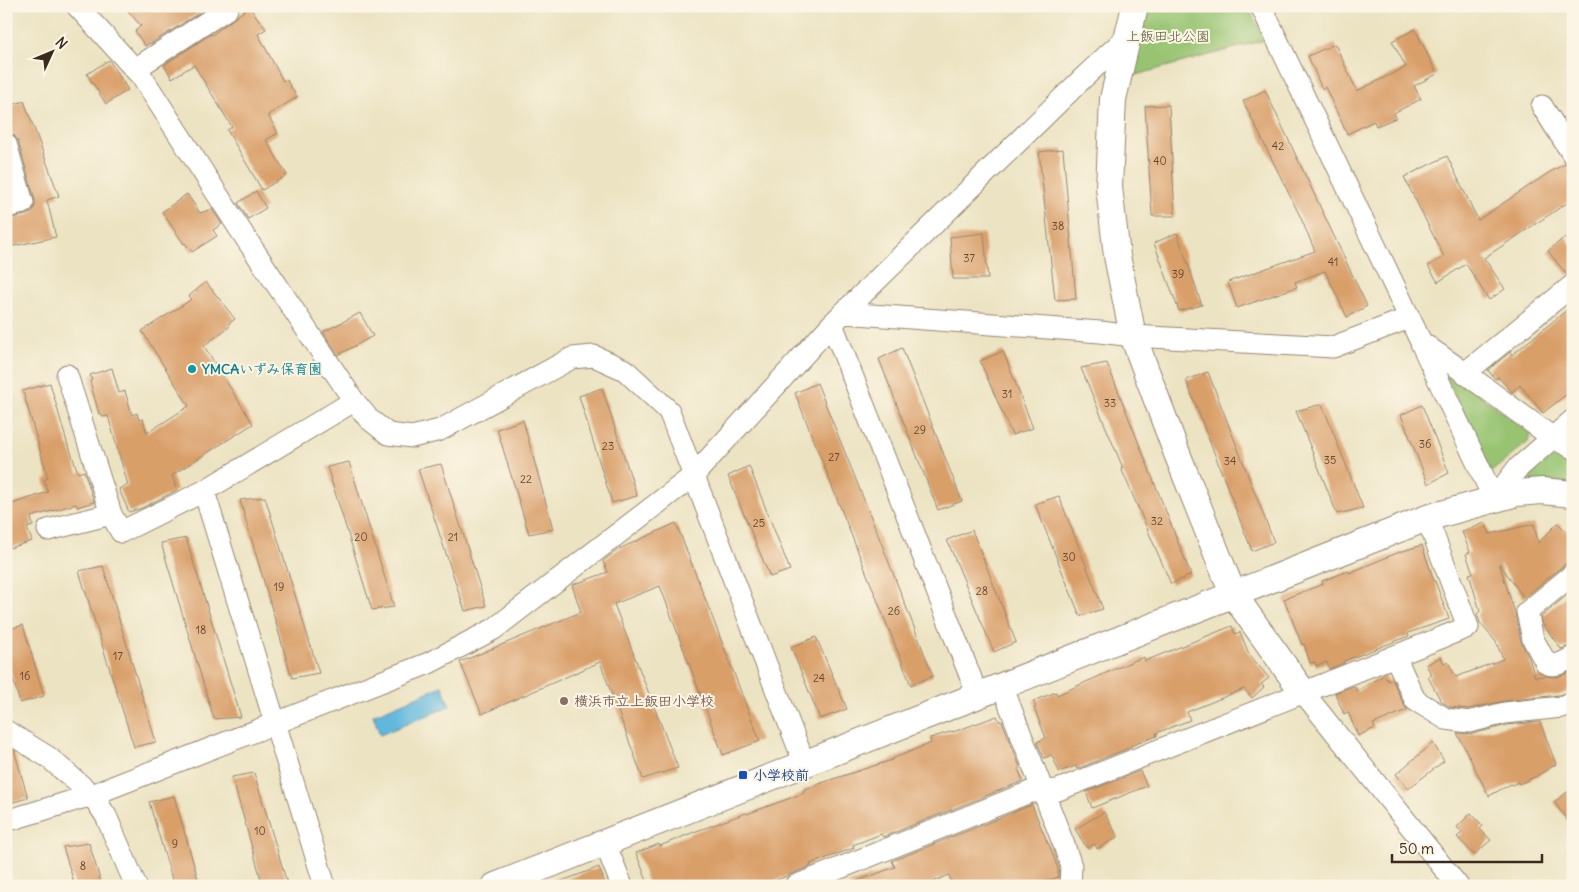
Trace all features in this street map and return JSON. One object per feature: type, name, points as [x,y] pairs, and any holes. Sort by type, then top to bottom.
[{"type":"street","points":[[77,6],[142,77],[239,228],[354,401],[369,420],[388,434],[412,437],[440,430],[572,358],[594,356],[625,370],[669,411],[804,764]]},
{"type":"street","points":[[1135,6],[1113,99],[1109,188],[1117,256],[1133,336],[1233,594],[1303,692],[1458,886]]},
{"type":"street","points":[[1261,6],[1494,499]]},
{"type":"street","points":[[135,69],[227,9]]},
{"type":"street","points":[[6,821],[92,795],[429,663],[494,629],[693,476],[838,319],[1128,36]]},
{"type":"street","points":[[1542,106],[1573,155]]},
{"type":"street","points":[[6,144],[23,203],[6,207]]},
{"type":"street","points":[[1466,373],[1573,285]]},
{"type":"street","points":[[838,319],[1100,332],[1133,336],[1333,347],[1409,318]]},
{"type":"street","points":[[838,319],[978,696]]},
{"type":"street","points":[[1421,342],[1553,438],[1573,448]]},
{"type":"street","points":[[67,374],[111,514],[121,532],[204,491],[354,401]]},
{"type":"street","points":[[1494,499],[1516,469],[1573,420]]},
{"type":"street","points":[[204,491],[324,886]]},
{"type":"street","points":[[495,886],[1427,518],[1517,493],[1542,491],[1573,494]]},
{"type":"street","points":[[48,530],[111,514]]},
{"type":"street","points":[[795,886],[1030,792],[1058,790],[1468,627],[1427,518]]},
{"type":"street","points":[[1573,574],[1527,612],[1533,639],[1546,663],[1552,666],[1558,665],[1573,657]]},
{"type":"street","points":[[1395,656],[1415,700],[1446,719],[1470,722],[1505,713],[1562,707],[1573,702]]},
{"type":"street","points":[[1002,686],[1064,845],[1071,866],[1070,886]]},
{"type":"street","points":[[6,731],[48,757],[92,795],[106,816],[136,886]]},
{"type":"street","points":[[605,843],[622,886]]},
{"type":"green space","name":"上飯田北公園","points":[[1144,6],[1247,6],[1265,40],[1128,77]]},
{"type":"green space","points":[[1440,364],[1530,434],[1528,442],[1491,472]]},
{"type":"green space","points":[[1552,451],[1570,452],[1573,454],[1573,483],[1525,480],[1525,474]]},
{"type":"water","points":[[442,686],[450,706],[380,735],[373,715]]},
{"type":"building","points":[[124,6],[194,6],[199,13],[145,46],[135,31],[141,26]]},
{"type":"building","points":[[249,7],[266,29],[258,34],[283,81],[286,79],[297,97],[268,115],[278,133],[266,140],[287,175],[262,190],[227,130],[232,127],[194,65],[172,78],[164,65],[212,35]]},
{"type":"building","points":[[1415,29],[1437,74],[1414,86],[1421,99],[1394,113],[1396,118],[1376,126],[1374,121],[1347,134],[1325,87],[1322,89],[1308,56],[1335,44],[1357,91],[1406,67],[1392,41]]},
{"type":"building","points":[[109,60],[128,90],[106,104],[87,74]]},
{"type":"building","points":[[1265,90],[1367,306],[1347,317],[1325,271],[1295,282],[1297,287],[1237,308],[1228,282],[1315,251],[1300,216],[1243,101]]},
{"type":"building","points":[[24,101],[59,196],[47,200],[56,237],[9,247],[6,237],[6,219],[26,215],[32,212],[35,206],[35,200],[18,141],[14,135],[6,132],[6,107]]},
{"type":"building","points":[[1169,105],[1175,216],[1152,216],[1145,106]]},
{"type":"building","points":[[1063,149],[1076,299],[1055,300],[1039,152]]},
{"type":"building","points":[[1447,156],[1478,220],[1565,164],[1573,172],[1573,199],[1484,258],[1505,289],[1489,300],[1466,264],[1438,282],[1428,266],[1444,257],[1404,177]]},
{"type":"building","points":[[256,191],[266,208],[248,219],[238,203]]},
{"type":"building","points":[[187,194],[200,213],[212,209],[222,224],[213,230],[217,236],[192,252],[184,244],[162,212]]},
{"type":"building","points":[[984,233],[988,279],[953,279],[950,237]]},
{"type":"building","points":[[1177,233],[1202,305],[1179,311],[1154,243]]},
{"type":"building","points":[[1565,237],[1573,247],[1573,273],[1567,275],[1548,251]]},
{"type":"building","points":[[206,282],[235,319],[228,324],[230,326],[204,346],[253,424],[172,475],[177,490],[142,508],[129,512],[119,489],[128,485],[108,416],[103,417],[102,414],[99,414],[90,375],[112,368],[119,393],[125,391],[132,415],[137,413],[139,420],[143,419],[147,433],[189,406],[142,331],[192,299],[189,296]]},
{"type":"building","points":[[1573,305],[1573,389],[1543,413],[1520,385],[1512,392],[1498,377],[1495,379],[1488,370],[1510,352],[1512,355]]},
{"type":"building","points":[[360,313],[373,336],[338,355],[323,332]]},
{"type":"building","points":[[902,348],[962,501],[938,510],[879,359]]},
{"type":"building","points":[[1003,351],[1033,428],[1012,435],[980,361]]},
{"type":"building","points":[[1107,363],[1191,575],[1171,584],[1121,468],[1123,468],[1081,368]]},
{"type":"building","points":[[1208,372],[1274,542],[1252,551],[1186,380]]},
{"type":"building","points":[[50,383],[68,446],[78,473],[84,471],[94,502],[77,507],[76,504],[31,517],[33,526],[27,528],[32,541],[10,548],[6,536],[6,506],[48,492],[44,480],[48,478],[23,391]]},
{"type":"building","points":[[817,383],[933,676],[911,685],[795,393]]},
{"type":"building","points":[[602,388],[637,496],[612,503],[579,396]]},
{"type":"building","points":[[1322,404],[1363,508],[1337,514],[1296,411]]},
{"type":"building","points":[[1422,405],[1449,473],[1428,484],[1401,415]]},
{"type":"building","points":[[523,420],[553,529],[529,534],[497,429]]},
{"type":"building","points":[[349,462],[394,607],[372,610],[327,467]]},
{"type":"building","points":[[441,464],[486,606],[465,611],[418,469]]},
{"type":"building","points":[[749,466],[790,570],[770,577],[728,476]]},
{"type":"building","points":[[1059,496],[1103,609],[1080,616],[1035,504]]},
{"type":"building","points":[[265,497],[319,673],[292,678],[240,500]]},
{"type":"building","points":[[676,523],[760,741],[723,755],[660,586],[614,604],[678,768],[643,779],[600,662],[482,714],[460,662],[581,612],[572,585],[608,572],[603,561],[619,549]]},
{"type":"building","points":[[1485,523],[1490,534],[1534,524],[1538,543],[1558,523],[1573,539],[1573,562],[1565,564],[1524,598],[1499,563],[1515,613],[1521,642],[1535,677],[1557,677],[1573,671],[1573,690],[1559,695],[1504,701],[1468,709],[1450,707],[1441,701],[1428,677],[1432,675],[1426,665],[1441,657],[1444,663],[1448,662],[1456,677],[1503,659],[1496,642],[1480,623],[1477,614],[1480,611],[1469,574],[1473,573],[1466,554],[1470,552],[1462,532]]},
{"type":"building","points":[[972,530],[1016,642],[994,652],[947,540]]},
{"type":"building","points":[[186,538],[241,717],[214,719],[161,543]]},
{"type":"building","points":[[1422,545],[1449,619],[1408,633],[1409,636],[1344,661],[1344,663],[1329,669],[1327,662],[1316,666],[1315,662],[1310,663],[1304,644],[1302,645],[1284,599],[1323,584],[1322,581],[1348,571],[1349,573]]},
{"type":"building","points":[[103,566],[156,742],[134,747],[79,571]]},
{"type":"building","points":[[1573,590],[1573,645],[1561,649],[1542,623],[1541,617]]},
{"type":"building","points":[[23,625],[44,696],[20,703],[6,655],[6,630]]},
{"type":"building","points":[[1232,626],[1235,634],[1240,632],[1249,654],[1269,678],[1261,684],[1264,687],[1252,698],[1244,689],[1187,712],[1190,720],[1156,733],[1157,736],[1077,769],[1076,766],[1059,772],[1052,755],[1044,758],[1037,742],[1046,738],[1033,701],[1056,692],[1057,695],[1133,661],[1144,657],[1145,661]]},
{"type":"building","points":[[816,637],[847,709],[820,719],[791,647]]},
{"type":"building","points":[[1384,675],[1388,681],[1392,679],[1407,710],[1373,724],[1375,728],[1358,736],[1348,712],[1344,714],[1335,693],[1354,686],[1357,691]]},
{"type":"building","points":[[997,716],[1000,722],[1002,721],[1020,767],[1018,769],[1023,781],[883,837],[881,834],[853,845],[854,848],[810,864],[811,866],[762,886],[649,886],[636,853],[804,793],[803,790],[830,780],[892,760],[931,743],[930,738]]},
{"type":"building","points":[[1540,722],[1556,764],[1537,776],[1519,784],[1518,782],[1511,784],[1489,796],[1457,733],[1472,734],[1507,725]]},
{"type":"building","points":[[1433,743],[1444,761],[1408,789],[1396,774]]},
{"type":"building","points":[[6,746],[14,750],[28,798],[6,804]]},
{"type":"building","points":[[1140,771],[1147,786],[1092,808],[1086,792]]},
{"type":"building","points":[[254,773],[288,886],[263,886],[232,777]]},
{"type":"building","points":[[1573,788],[1573,828],[1554,802]]},
{"type":"building","points":[[174,796],[200,886],[174,886],[149,802]]},
{"type":"building","points":[[1032,805],[1049,844],[1058,869],[1058,877],[1033,886],[953,886],[949,875],[924,886],[849,886],[849,884],[895,867],[892,861]]},
{"type":"building","points":[[1104,812],[1118,837],[1097,849],[1095,844],[1087,848],[1075,829]]},
{"type":"building","points":[[1471,813],[1483,826],[1480,829],[1491,840],[1474,855],[1457,837],[1462,833],[1457,827]]},
{"type":"building","points":[[89,843],[102,886],[75,886],[63,847]]},
{"type":"building","points":[[599,867],[606,886],[554,886],[554,884]]},
{"type":"place","name":"YMCAいずみ保育園","points":[[192,369]]},
{"type":"place","name":"横浜市立上飯田小学校","points":[[564,701]]},
{"type":"place","name":"小学校前","points":[[743,775]]}]
